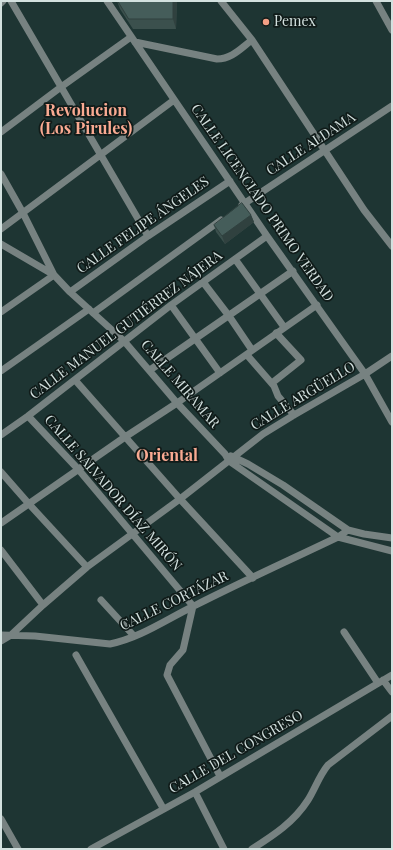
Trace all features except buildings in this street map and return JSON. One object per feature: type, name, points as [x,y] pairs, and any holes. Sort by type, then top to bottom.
[{"type":"street","points":[[11,1],[148,236]]},
{"type":"street","name":"CALLE LICENCIADO PRIMO VERDAD","points":[[107,1],[267,236],[365,374],[392,422]]},
{"type":"street","points":[[221,1],[252,40],[364,210],[392,246]]},
{"type":"street","points":[[376,1],[392,30]]},
{"type":"street","points":[[1,132],[61,86],[133,40],[217,59],[225,59],[231,56],[252,40]]},
{"type":"street","points":[[1,229],[174,100]]},
{"type":"street","name":"CALLE ALDAMA","points":[[245,202],[392,106]]},
{"type":"street","points":[[1,174],[23,213],[54,275],[1,312]]},
{"type":"street","name":"CALLE FELIPE ÁNGELES","points":[[70,292],[148,236],[230,181]]},
{"type":"street","points":[[239,207],[245,202]]},
{"type":"street","points":[[1,371],[91,311],[226,216]]},
{"type":"street","name":"CALLE MANUEL GUTIÉRREZ NÁJERA","points":[[1,435],[28,416],[171,305],[267,236]]},
{"type":"street","name":"CALLE MIRAMAR","points":[[1,244],[54,275],[70,292],[124,341],[177,403],[229,457],[338,537]]},
{"type":"street","points":[[235,259],[284,328]]},
{"type":"street","points":[[150,370],[293,271]]},
{"type":"street","points":[[203,282],[229,316],[249,353],[272,383],[278,396],[294,415]]},
{"type":"street","points":[[171,305],[220,373]]},
{"type":"street","points":[[1,523],[317,305]]},
{"type":"street","points":[[272,383],[301,360],[276,333]]},
{"type":"street","name":"CALLE ARGÜELLO","points":[[1,641],[11,635],[87,567],[180,499],[229,457],[263,434],[365,374],[392,356]]},
{"type":"street","points":[[75,380],[180,499],[253,578]]},
{"type":"street","name":"CALLE SALVADOR DÍAZ MIRÓN","points":[[28,416],[78,470],[193,606]]},
{"type":"street","name":"CALLE MIRAMAR","points":[[229,457],[284,485],[348,530],[392,538]]},
{"type":"street","points":[[1,472],[87,567]]},
{"type":"street","name":"CALLE CORTÁZAR","points":[[1,635],[110,644],[120,642],[338,537],[348,530]]},
{"type":"street","points":[[338,537],[392,551]]},
{"type":"street","points":[[1,550],[43,605]]},
{"type":"street","points":[[101,600],[134,636]]},
{"type":"street","points":[[193,606],[183,650],[170,665],[167,675],[220,776]]},
{"type":"street","points":[[344,632],[381,682],[392,692]]},
{"type":"street","points":[[76,655],[163,808]]},
{"type":"street","name":"CALLE DEL CONGRESO","points":[[91,849],[194,792],[392,675]]},
{"type":"street","points":[[252,849],[283,829],[295,816],[308,801],[322,773],[328,765],[392,716]]},
{"type":"street","points":[[194,792],[224,849]]},
{"type":"street","points":[[1,819],[18,849]]},
{"type":"place","name":"Pemex","points":[[266,22]]},
{"type":"district","name":"Revolucion (Los Pirules)","points":[[86,120]]},
{"type":"district","name":"Oriental","points":[[167,456]]}]
